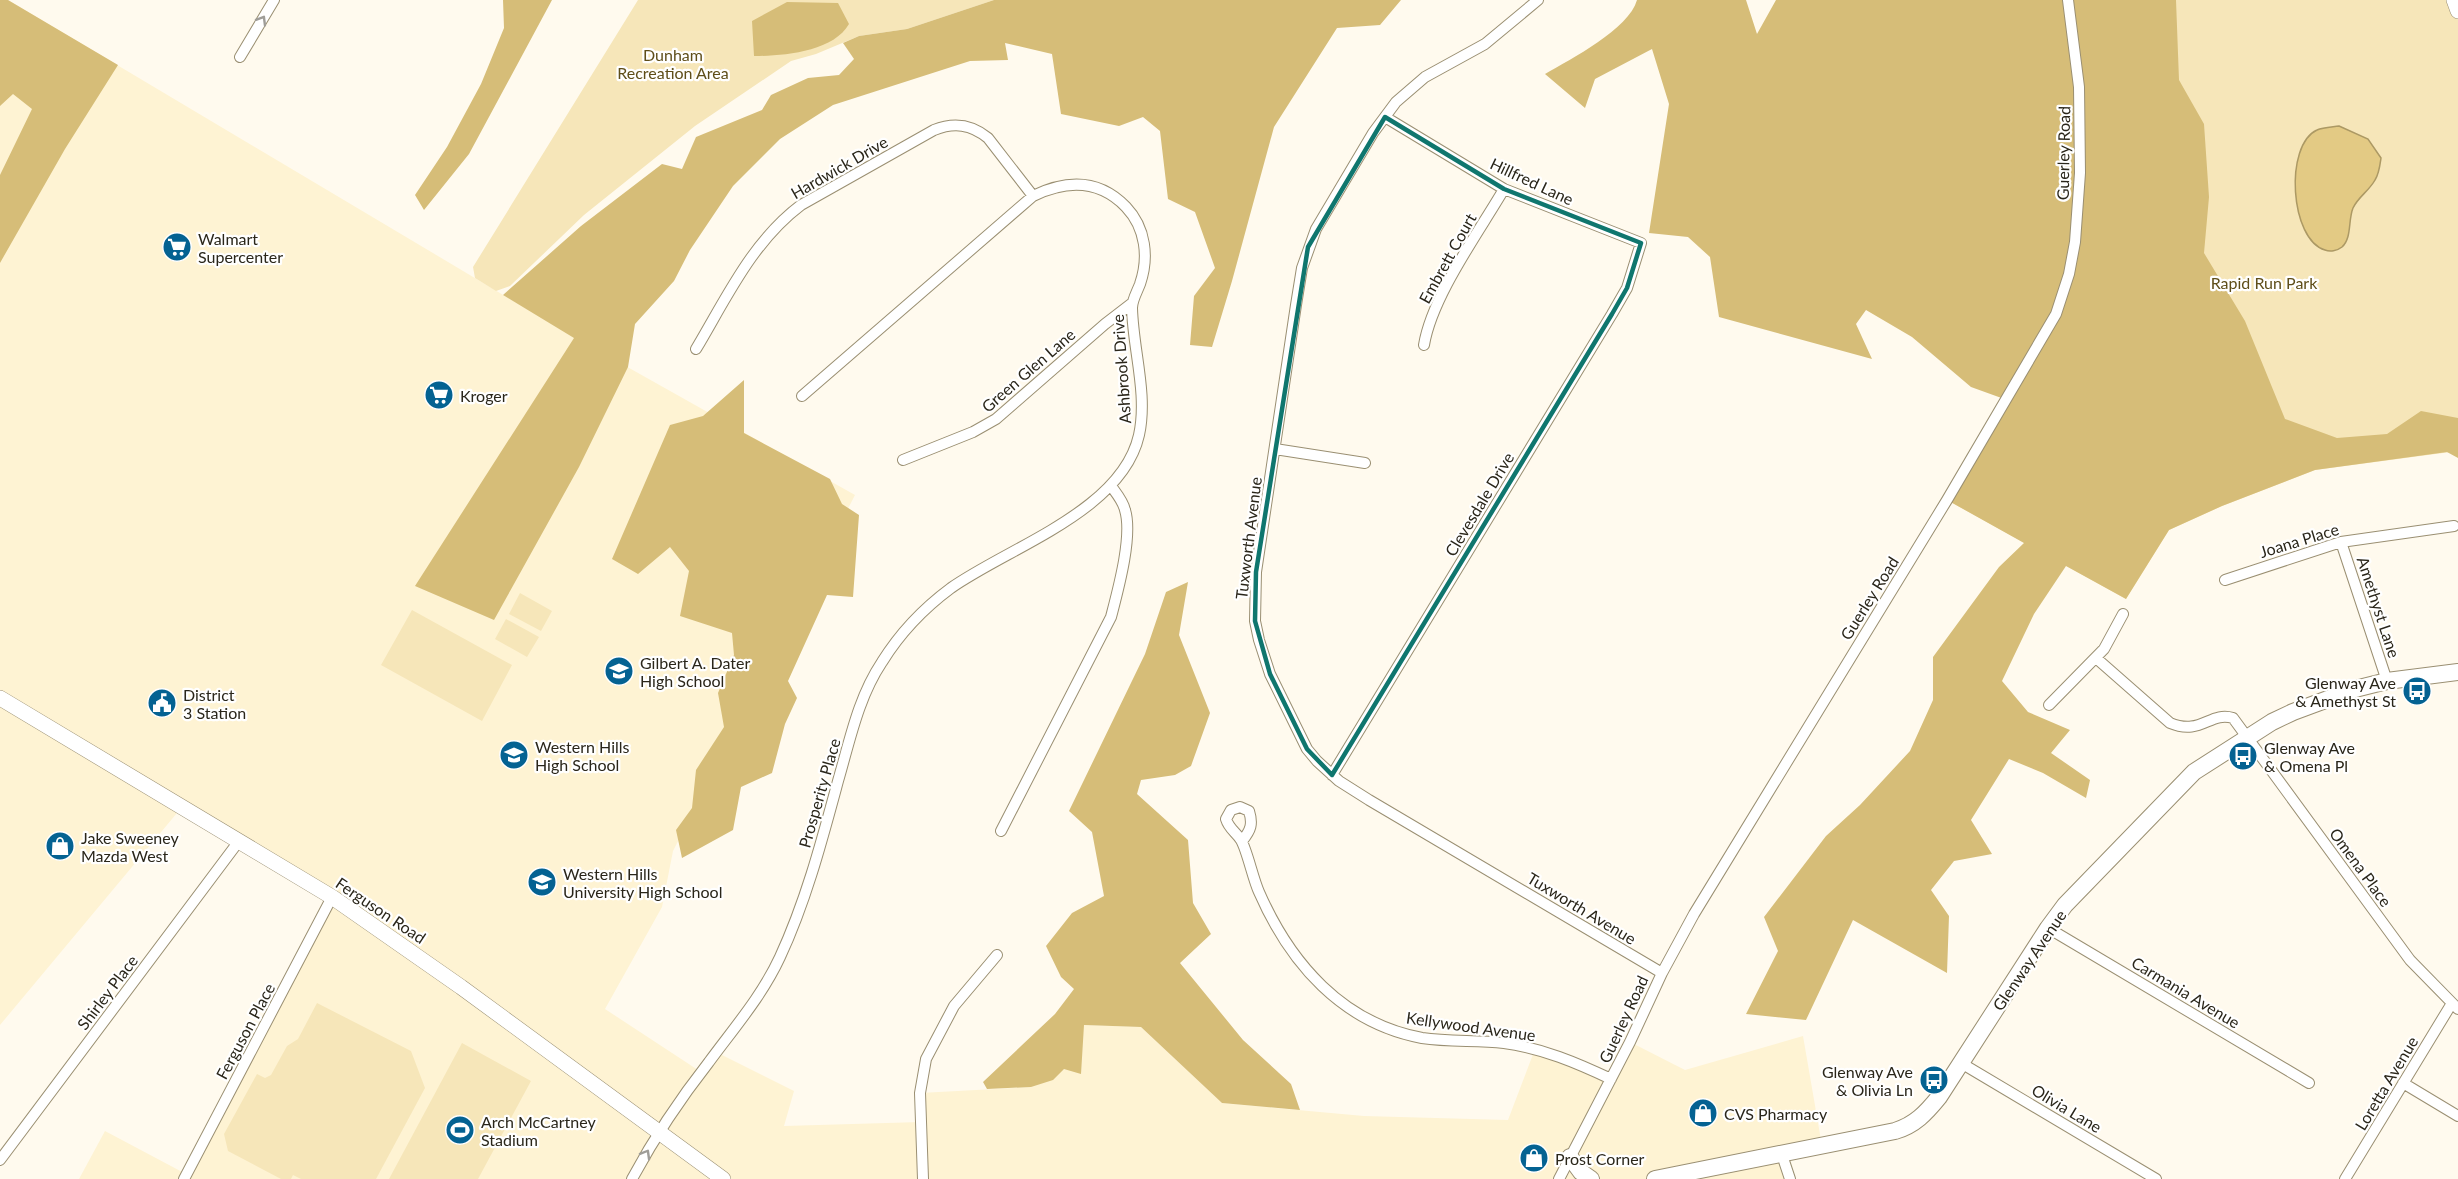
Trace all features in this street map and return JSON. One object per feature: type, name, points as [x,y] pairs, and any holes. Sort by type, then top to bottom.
[{"type":"main road","name":"Glenway Avenue","points":[[1655,1179],[1895,1131],[1913,1123],[1926,1113],[1939,1097],[2065,905],[2194,772],[2248,736],[2293,712],[2355,689],[2387,681],[2458,672]]},
{"type":"main road","points":[[1570,1157],[1581,1172],[1591,1179]]},
{"type":"street","points":[[240,57],[274,0]]},
{"type":"street","name":"Tuxworth Avenue","points":[[1538,0],[1485,44],[1425,77],[1410,89],[1384,117],[1326,210],[1308,247],[1302,268],[1256,572],[1254,600],[1259,640],[1270,674],[1308,749],[1332,775],[1379,806],[1662,973]]},
{"type":"street","name":"Guerley Road","points":[[1559,1179],[1694,914],[1953,491],[2056,314],[2069,274],[2075,242],[2080,173],[2079,87],[2068,0]]},
{"type":"street","points":[[2454,0],[2458,11]]},
{"type":"street","name":"Hillfred Lane","points":[[1384,117],[1504,189],[1641,243]]},
{"type":"street","name":"Hardwick Drive","points":[[696,349],[753,251],[786,216],[801,205],[934,130],[962,125],[980,132],[988,138],[1033,196]]},
{"type":"street","name":"Ashbrook Drive","points":[[802,396],[1033,196],[1060,185],[1085,184],[1102,190],[1125,206],[1140,227],[1145,248],[1140,282],[1131,304],[1142,412],[1140,433],[1124,470],[1111,486]]},
{"type":"street","name":"Embrett Court","points":[[1424,345],[1431,318],[1440,297],[1504,189]]},
{"type":"street","name":"Clevesdale Drive","points":[[1332,775],[1612,314],[1627,288],[1641,243]]},
{"type":"street","name":"Green Glen Lane","points":[[903,460],[973,432],[996,419],[1131,304]]},
{"type":"street","points":[[1275,449],[1365,463]]},
{"type":"street","points":[[1001,831],[1111,617],[1118,594],[1128,529],[1125,507],[1111,486]]},
{"type":"street","name":"Prosperity Place","points":[[632,1179],[659,1132],[743,1018],[781,955],[821,843],[858,710],[867,688],[888,653],[916,618],[953,587],[1051,531],[1111,486]]},
{"type":"street","name":"Joana Place","points":[[2225,580],[2341,542],[2454,526]]},
{"type":"street","name":"Amethyst Lane","points":[[2341,542],[2387,681]]},
{"type":"street","points":[[2049,705],[2104,649],[2123,614]]},
{"type":"street","name":"Omena Place","points":[[2096,658],[2169,723],[2184,728],[2228,716],[2233,718],[2410,960],[2455,1006]]},
{"type":"street","name":"Ferguson Road","points":[[0,698],[332,897],[410,951],[723,1179]]},
{"type":"street","name":"Shirley Place","points":[[0,1160],[239,841]]},
{"type":"street","name":"Kellywood Avenue","points":[[1242,841],[1255,884],[1281,937],[1296,959],[1317,982],[1346,1006],[1378,1024],[1400,1032],[1438,1040],[1505,1043],[1534,1049],[1567,1059],[1611,1079]]},
{"type":"street","name":"Ferguson Place","points":[[184,1179],[332,897]]},
{"type":"street","name":"Carmania Avenue","points":[[2048,928],[2309,1083]]},
{"type":"street","points":[[923,1179],[920,1093],[926,1059],[954,1006],[997,955]]},
{"type":"street","name":"Loretta Avenue","points":[[2345,1179],[2403,1083],[2455,1006]]},
{"type":"street","name":"Olivia Lane","points":[[1961,1063],[2156,1179]]},
{"type":"street","points":[[2403,1083],[2458,1116]]},
{"type":"street","points":[[1782,1155],[1790,1179]]},
{"type":"highlighted area","points":[[1385,117],[1504,189],[1641,243],[1627,288],[1612,314],[1332,775],[1307,749],[1270,674],[1255,621],[1256,572],[1308,247]]},
{"type":"shaded area","points":[[0,0],[8,0],[574,337],[855,495],[673,851],[662,907],[605,1009],[701,1072],[716,1052],[794,1091],[784,1126],[921,1122],[920,1093],[1031,1087],[1084,1025],[1141,1027],[1222,1103],[1364,1116],[1508,1120],[1535,1049],[1611,1079],[1630,1042],[1685,1070],[1803,1036],[1822,1146],[1782,1155],[1790,1179],[79,1179],[105,1131],[186,1174],[332,897],[182,807],[0,1025]]},
{"type":"shaded area","points":[[0,0],[8,0],[118,65],[65,149],[0,263],[0,175],[32,109],[13,94],[0,106]]},
{"type":"shaded area","points":[[503,0],[552,0],[469,154],[424,210],[415,195],[447,147],[481,84],[504,28]]},
{"type":"shaded area","points":[[994,0],[1401,0],[1380,25],[1337,28],[1274,127],[1212,347],[1190,345],[1194,296],[1215,268],[1195,212],[1168,199],[1160,131],[1143,117],[1119,126],[1061,114],[1052,54],[1005,43],[1008,60],[970,61],[833,105],[780,139],[733,186],[690,250],[674,281],[635,324],[628,367],[579,467],[494,620],[415,586],[574,338],[503,295],[581,226],[662,164],[682,169],[696,137],[762,110],[771,95],[808,78],[839,75],[854,59],[843,43],[859,36],[907,29]]},
{"type":"shaded area","points":[[1637,0],[1746,0],[1757,34],[1776,0],[2176,0],[2179,80],[2204,124],[2209,197],[2204,253],[2245,321],[2285,419],[2337,438],[2387,434],[2421,411],[2458,418],[2458,458],[2447,452],[2315,470],[2222,506],[2169,530],[2126,599],[2066,566],[2034,614],[2002,681],[2028,712],[2070,730],[2051,753],[2090,780],[2086,798],[2043,773],[2009,759],[1971,820],[1992,854],[1954,861],[1931,890],[1949,916],[1947,973],[1853,920],[1806,1020],[1746,1014],[1778,951],[1764,917],[1826,836],[1860,805],[1910,751],[1933,700],[1933,657],[1999,567],[2024,543],[1947,500],[2007,400],[1971,387],[1912,337],[1866,310],[1856,324],[1872,359],[1719,317],[1710,257],[1688,237],[1649,233],[1669,104],[1652,49],[1595,79],[1585,108],[1545,74],[1583,52],[1611,32],[1632,11]]},
{"type":"shaded area","points":[[787,2],[838,3],[849,24],[842,33],[820,46],[793,53],[754,56],[752,21]]},
{"type":"shaded area","points":[[2339,126],[2368,139],[2381,158],[2376,178],[2353,208],[2349,234],[2345,243],[2334,251],[2329,251],[2313,243],[2304,229],[2298,212],[2296,172],[2299,154],[2306,139],[2319,129]]},
{"type":"shaded area","points":[[744,380],[744,433],[830,479],[842,504],[859,515],[853,597],[827,595],[788,681],[797,698],[785,724],[772,773],[741,787],[733,830],[682,858],[676,830],[692,808],[696,770],[724,727],[718,693],[734,655],[732,633],[680,616],[689,571],[670,547],[638,574],[612,559],[670,425],[703,416]]},
{"type":"shaded area","points":[[1188,582],[1179,635],[1210,713],[1191,766],[1175,775],[1141,780],[1137,794],[1188,840],[1193,903],[1211,934],[1180,963],[1243,1040],[1291,1084],[1300,1110],[1222,1103],[1141,1027],[1084,1025],[1081,1074],[1064,1069],[1053,1080],[1031,1087],[987,1089],[983,1082],[1055,1014],[1074,989],[1061,977],[1046,946],[1072,913],[1104,896],[1092,832],[1069,811],[1145,654],[1166,592]]},
{"type":"green space","name":"Dunham Recreation Area","points":[[638,0],[994,0],[907,29],[859,36],[816,54],[791,61],[695,126],[584,215],[510,286],[496,291],[475,278],[473,267]]},
{"type":"green space","name":"Rapid Run Park","points":[[2068,0],[2458,0],[2458,451],[2315,470],[2222,506],[2169,530],[2126,599],[1947,500],[2007,400]]},
{"type":"green space","points":[[520,593],[552,611],[541,631],[509,614]]},
{"type":"green space","points":[[412,610],[512,665],[482,721],[381,665]]},
{"type":"green space","points":[[506,619],[539,637],[527,657],[495,639]]},
{"type":"green space","points":[[317,1003],[411,1051],[425,1088],[376,1179],[301,1179],[293,1175],[291,1179],[281,1179],[228,1151],[224,1134],[257,1074],[265,1078],[271,1075],[287,1046],[298,1039]]},
{"type":"green space","name":"Arch McCartney Stadium","points":[[462,1043],[531,1081],[478,1179],[389,1179]]},
{"type":"place","name":"Walmart Supercenter","points":[[177,247]]},
{"type":"place","name":"Kroger","points":[[439,395]]},
{"type":"place","name":"Gilbert A. Dater High School","points":[[619,671]]},
{"type":"place","name":"Glenway Ave & Amethyst St","points":[[2417,691]]},
{"type":"place","name":"District 3 Station","points":[[162,703]]},
{"type":"place","name":"Western Hills High School","points":[[514,755]]},
{"type":"place","name":"Glenway Ave & Omena Pl","points":[[2243,756]]},
{"type":"place","name":"Jake Sweeney Mazda West","points":[[60,846]]},
{"type":"place","name":"Western Hills University High School","points":[[542,882]]},
{"type":"place","name":"Glenway Ave & Olivia Ln","points":[[1934,1080]]},
{"type":"place","name":"CVS Pharmacy","points":[[1703,1113]]},
{"type":"place","name":"Arch McCartney Stadium","points":[[460,1130]]},
{"type":"place","name":"Prost Corner","points":[[1534,1158]]}]
